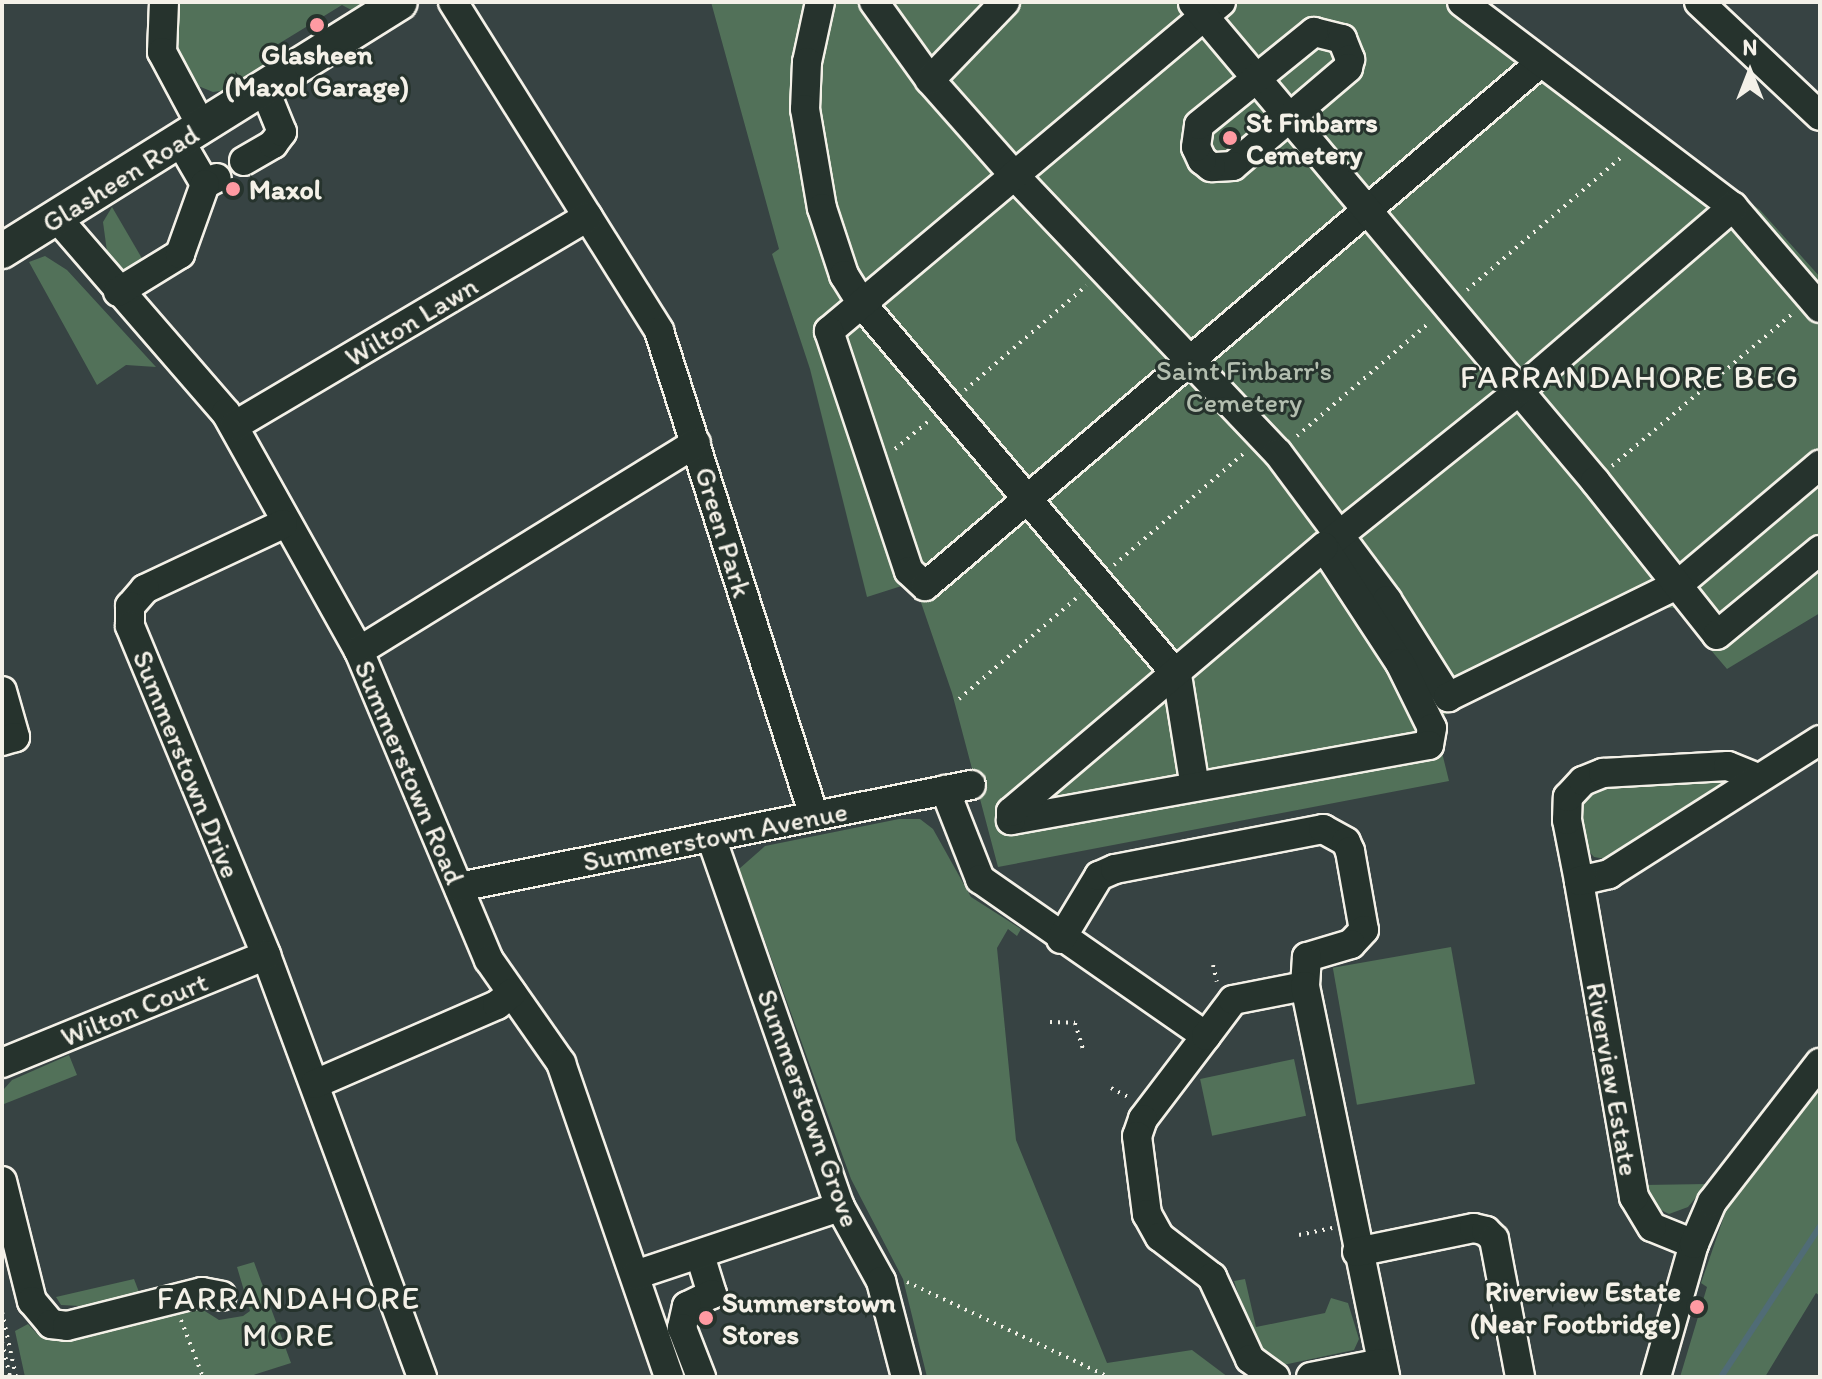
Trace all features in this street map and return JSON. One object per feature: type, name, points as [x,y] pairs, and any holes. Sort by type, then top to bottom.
[{"type":"main road","name":"Glasheen Road","points":[[2,251],[400,2]]},
{"type":"street","points":[[118,292],[180,254],[211,181],[162,52],[164,2]]},
{"type":"street","points":[[453,2],[659,331],[696,443]]},
{"type":"street","points":[[820,2],[807,62],[809,148],[835,252],[862,304],[1177,675],[1195,787]]},
{"type":"street","points":[[874,2],[930,80],[1102,273],[1264,436],[1332,540],[1448,697],[1679,584],[1820,465]]},
{"type":"street","points":[[930,80],[1005,2]]},
{"type":"street","points":[[1462,2],[1733,207],[1816,303]]},
{"type":"street","points":[[1699,2],[1820,116]]},
{"type":"street","points":[[1540,63],[1370,211],[925,586],[909,571],[831,351],[829,331],[1206,7],[1256,77],[1291,116],[1370,211],[1520,390],[1717,635],[1820,550]]},
{"type":"street","points":[[1314,32],[1333,33],[1342,39],[1350,59],[1348,68],[1291,116],[1233,166],[1211,167],[1202,160],[1196,147],[1199,125],[1256,77],[1314,32]]},
{"type":"street","points":[[244,161],[282,132],[264,88]]},
{"type":"street","points":[[1332,540],[1400,663],[1434,739],[1429,745],[1014,820],[1010,816],[1332,540],[1520,390],[1733,207]]},
{"type":"street","name":"Wilton Lawn","points":[[234,426],[588,217]]},
{"type":"street","name":"Summerstown Road","points":[[57,218],[234,426],[283,524],[359,651],[489,960],[561,1063],[669,1377]]},
{"type":"street","name":"Green Park","points":[[359,651],[696,443],[814,816]]},
{"type":"street","name":"Summerstown Drive","points":[[283,524],[145,589],[135,597],[129,615],[266,955],[422,1377]]},
{"type":"street","points":[[2,691],[15,737],[2,741]]},
{"type":"street","points":[[1579,881],[1609,874],[1820,740]]},
{"type":"street","name":"Riverview Estate","points":[[1694,1244],[1652,1227],[1634,1197],[1567,820],[1568,797],[1583,781],[1603,773],[1728,766],[1758,778]]},
{"type":"street","name":"Summerstown Avenue","points":[[459,887],[958,788],[980,879],[1061,939]]},
{"type":"street","points":[[1206,1036],[1061,939],[1099,876],[1323,829],[1336,834],[1350,851],[1364,930],[1351,944],[1307,957],[1305,986],[1383,1370],[1311,1377]]},
{"type":"street","name":"Summerstown Grove","points":[[711,837],[840,1207],[881,1281],[906,1377]]},
{"type":"street","name":"Wilton Court","points":[[2,1063],[266,955]]},
{"type":"street","points":[[1275,1377],[1250,1359],[1212,1277],[1160,1237],[1147,1214],[1137,1136],[1143,1119],[1233,1000],[1305,986]]},
{"type":"street","points":[[315,1084],[497,1005],[512,993]]},
{"type":"street","points":[[1656,1377],[1694,1244],[1721,1184],[1820,1063]]},
{"type":"street","points":[[2,1181],[32,1301],[51,1324],[67,1326],[204,1292],[222,1296]]},
{"type":"street","points":[[635,1275],[840,1207]]},
{"type":"street","points":[[1354,1238],[1474,1228],[1486,1231],[1494,1239],[1520,1377]]},
{"type":"street","points":[[700,1255],[712,1294],[687,1306],[682,1328],[701,1377]]},
{"type":"path","points":[[874,466],[1102,273]]},
{"type":"path","points":[[1595,481],[1816,303]]},
{"type":"path","points":[[1050,1022],[1075,1023],[1084,1053]]},
{"type":"path","points":[[1299,1235],[1354,1238]]},
{"type":"path","points":[[881,1281],[896,1278],[929,1291],[1109,1377]]},
{"type":"path","points":[[173,1299],[203,1377]]},
{"type":"path","points":[[2,1312],[13,1377]]},
{"type":"path","points":[[2,1342],[13,1377]]},
{"type":"green space","points":[[176,2],[375,2],[357,13],[342,5],[275,46],[278,61],[228,90],[213,92],[186,81],[175,64]]},
{"type":"green space","name":"Saint Finbarr's Cemetery","points":[[711,2],[1483,2],[1760,210],[1820,277],[1820,613],[1727,669],[1675,608],[1665,608],[1434,720],[1449,781],[998,867],[952,693],[914,582],[867,597],[810,369],[772,254],[779,249]]},
{"type":"green space","points":[[112,207],[147,267],[118,270],[108,259],[103,222]]},
{"type":"green space","points":[[45,256],[67,270],[156,367],[126,365],[97,385],[29,262]]},
{"type":"green space","points":[[1725,777],[1729,782],[1606,859],[1594,857],[1585,847],[1580,813],[1587,797],[1600,788]]},
{"type":"green space","points":[[899,819],[920,819],[933,829],[971,897],[1021,929],[1017,936],[1008,929],[997,948],[1016,1140],[1107,1363],[1192,1350],[1228,1377],[927,1377],[903,1279],[851,1179],[739,869],[765,846]]},
{"type":"green space","points":[[1451,947],[1475,1084],[1357,1105],[1333,968]]},
{"type":"green space","points":[[69,1055],[77,1075],[4,1104],[4,1089],[12,1080]]},
{"type":"green space","points":[[1294,1059],[1306,1116],[1212,1136],[1200,1079]]},
{"type":"green space","points":[[1820,1088],[1820,1296],[1816,1293],[1765,1377],[1680,1377],[1707,1287],[1701,1283],[1730,1199]]},
{"type":"green space","points":[[1707,1184],[1688,1207],[1669,1214],[1657,1208],[1644,1185]]},
{"type":"green space","points":[[254,1262],[291,1363],[247,1377],[25,1377],[15,1331],[28,1324],[39,1336],[59,1340],[197,1306],[219,1320],[243,1316],[250,1311],[237,1267]]},
{"type":"green space","points":[[134,1279],[139,1292],[80,1306],[61,1305],[56,1297]]},
{"type":"green space","points":[[1245,1279],[1256,1327],[1325,1313],[1331,1298],[1348,1303],[1359,1339],[1354,1350],[1283,1365],[1270,1362],[1255,1345],[1234,1281]]},
{"type":"waterway","points":[[1721,1377],[1820,1226]]},
{"type":"place","name":"Glasheen (Maxol Garage)","points":[[317,25]]},
{"type":"place","name":"St Finbarrs Cemetery","points":[[1230,138]]},
{"type":"place","name":"Maxol","points":[[233,189]]},
{"type":"place","name":"Riverview Estate (Near Footbridge)","points":[[1697,1307]]},
{"type":"place","name":"Summerstown Stores","points":[[706,1318]]},
{"type":"district","name":"FARRANDAHORE BEG","points":[[1630,377]]},
{"type":"district","name":"FARRANDAHORE MORE","points":[[289,1318]]}]
